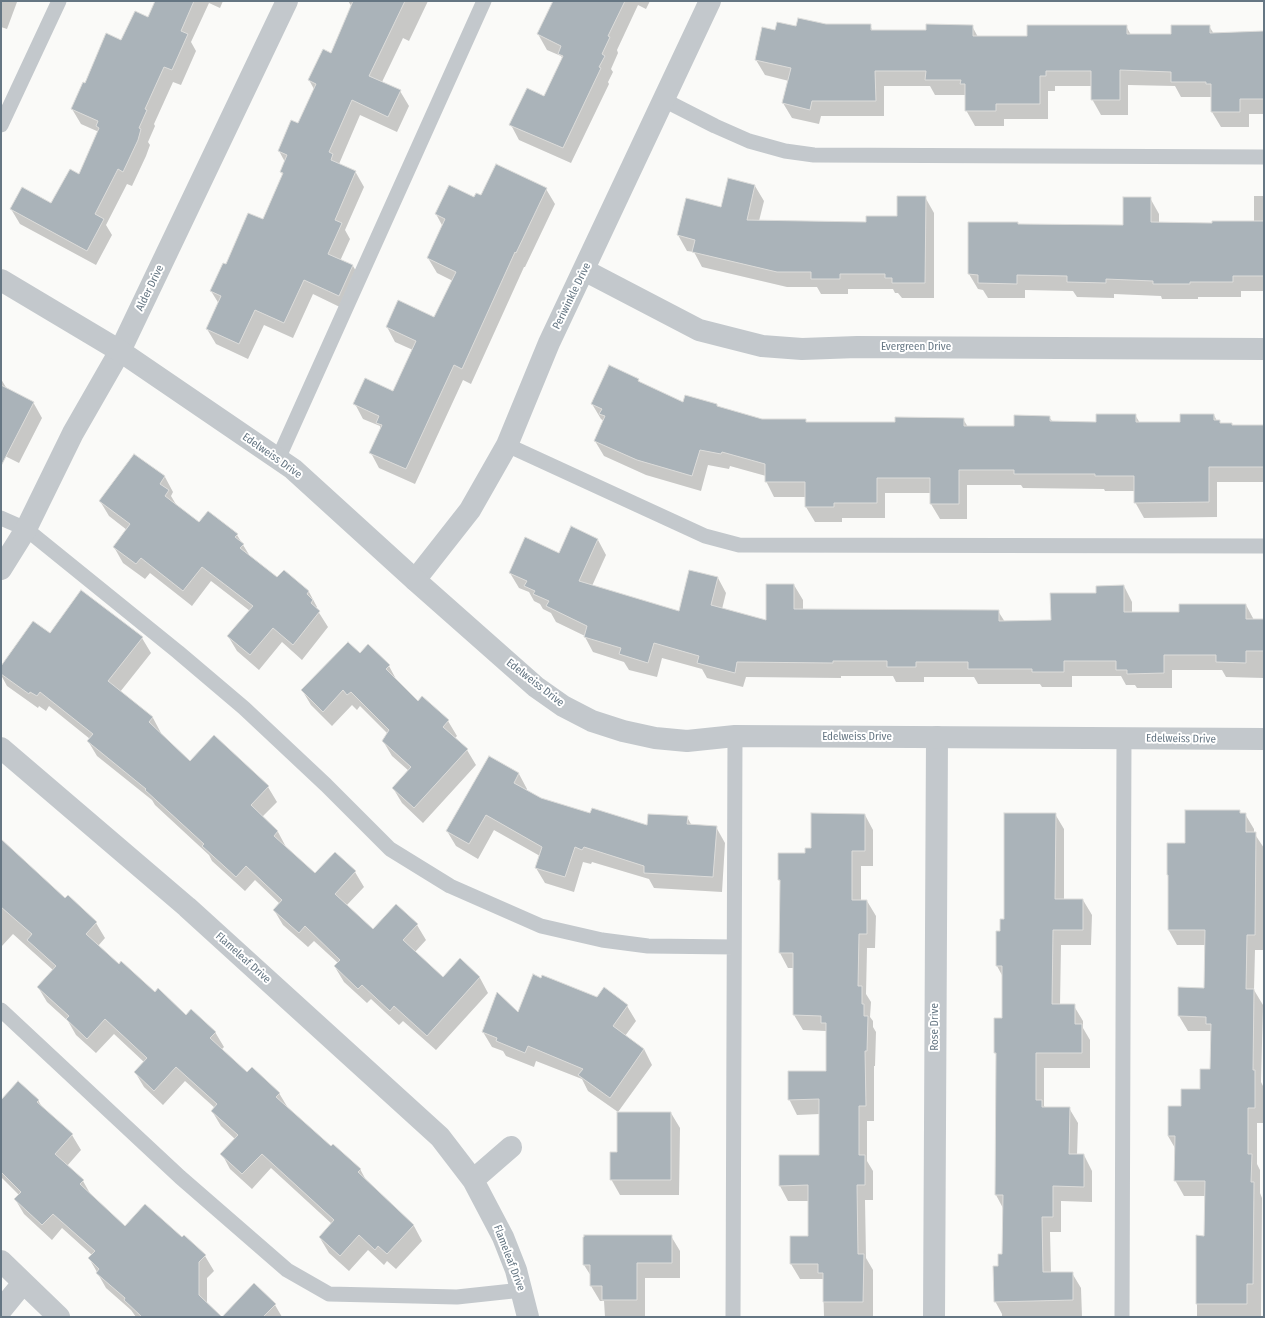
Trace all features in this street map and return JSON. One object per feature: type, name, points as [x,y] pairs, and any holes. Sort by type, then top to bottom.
[{"type":"street","name":"Alder Drive","points":[[1,569],[26,529],[73,433],[120,351],[287,1]]},
{"type":"street","name":"Periwinkle Drive","points":[[415,580],[470,510],[507,446],[549,343],[710,1]]},
{"type":"street","name":"Evergreen Drive","points":[[584,270],[699,330],[762,346],[802,349],[857,347],[1264,349]]},
{"type":"street","name":"Edelweiss Drive","points":[[1,280],[120,351],[293,469],[536,687],[563,706],[592,721],[623,731],[655,738],[687,741],[735,736],[1264,740]]},
{"type":"street","name":"Rose Drive","points":[[934,1317],[937,737]]},
{"type":"street","name":"Flameleaf Drive","points":[[1,748],[187,907],[440,1137],[473,1180],[503,1237],[522,1290],[528,1317]]},
{"type":"street","points":[[473,1180],[511,1147]]},
{"type":"street","points":[[1,1261],[59,1317]]},
{"type":"street","points":[[1,1310],[23,1283]]},
{"type":"lane","points":[[1,125],[59,1]]},
{"type":"lane","points":[[278,459],[484,1]]},
{"type":"lane","points":[[664,100],[715,126],[749,141],[785,151],[814,155],[1264,157]]},
{"type":"lane","points":[[507,446],[705,536],[739,545],[1264,546]]},
{"type":"lane","points":[[1,518],[26,529],[178,652],[244,708],[390,849],[450,886],[541,926],[602,940],[648,946],[734,947]]},
{"type":"lane","points":[[733,1317],[735,736]]},
{"type":"lane","points":[[1122,1317],[1124,738]]},
{"type":"lane","points":[[1,1010],[180,1177],[286,1270],[329,1294],[457,1297],[522,1290]]},
{"type":"building","points":[[155,1],[194,1],[181,31],[188,34],[172,70],[164,67],[145,109],[147,110],[139,128],[141,129],[138,140],[123,172],[118,169],[95,214],[104,219],[87,251],[10,209],[22,187],[51,203],[70,169],[79,174],[99,128],[96,126],[98,121],[71,109],[83,82],[85,83],[106,33],[121,40],[135,11],[148,17]]},
{"type":"building","points":[[353,1],[405,1],[369,76],[401,90],[388,117],[352,100],[329,152],[333,154],[331,160],[356,171],[335,220],[342,223],[328,254],[353,265],[339,296],[304,280],[284,323],[255,310],[239,344],[206,329],[221,296],[210,291],[223,263],[226,264],[248,213],[263,219],[283,173],[280,172],[287,155],[278,151],[291,120],[298,123],[316,84],[308,80],[323,49],[331,53]]},
{"type":"building","points":[[553,1],[625,1],[608,36],[610,37],[602,54],[605,56],[599,67],[601,68],[563,148],[509,125],[527,88],[544,96],[563,56],[558,54],[561,46],[537,34]]},
{"type":"building","points":[[798,18],[826,24],[871,24],[871,30],[926,30],[926,24],[973,25],[973,36],[1027,36],[1027,25],[1127,25],[1127,34],[1171,34],[1171,25],[1210,25],[1210,33],[1264,31],[1264,99],[1240,99],[1240,112],[1211,112],[1211,84],[1206,84],[1206,82],[1171,82],[1171,72],[1120,70],[1120,100],[1091,100],[1091,71],[1046,71],[1046,76],[1040,76],[1040,104],[996,104],[996,111],[965,111],[965,84],[960,84],[961,80],[925,80],[926,71],[875,71],[876,101],[812,101],[810,110],[782,103],[791,68],[755,60],[762,27],[775,30],[777,22],[796,26]]},
{"type":"building","points":[[496,164],[547,188],[516,253],[515,252],[462,369],[454,365],[406,469],[369,453],[382,425],[376,423],[379,416],[353,404],[365,378],[393,391],[416,341],[386,327],[398,300],[434,317],[456,272],[427,258],[445,219],[435,214],[449,185],[474,197],[476,193],[481,195]]},
{"type":"building","points":[[728,178],[755,185],[747,220],[866,222],[866,216],[897,216],[897,196],[926,196],[925,283],[892,283],[892,278],[885,278],[885,274],[840,274],[840,279],[811,279],[811,272],[777,272],[692,252],[695,240],[677,235],[686,198],[721,207]]},
{"type":"building","points":[[1123,197],[1151,197],[1151,222],[1212,223],[1212,221],[1264,221],[1264,276],[1233,276],[1233,282],[1153,284],[1153,281],[1106,279],[1106,283],[1067,282],[1067,276],[1017,275],[1017,284],[978,283],[978,275],[968,274],[968,222],[1123,225]]},
{"type":"building","points":[[609,365],[639,379],[638,381],[683,402],[685,395],[762,419],[806,419],[806,422],[895,422],[895,417],[964,418],[964,426],[1014,426],[1014,415],[1050,416],[1050,421],[1096,422],[1096,414],[1136,414],[1136,422],[1180,422],[1180,414],[1214,414],[1214,420],[1220,420],[1220,423],[1232,423],[1232,425],[1264,425],[1264,467],[1209,467],[1209,502],[1134,503],[1134,476],[1095,476],[1095,474],[1014,474],[1014,470],[959,470],[959,504],[930,504],[930,478],[877,478],[877,503],[834,503],[834,507],[805,507],[805,482],[765,482],[765,464],[722,452],[721,454],[700,450],[692,476],[637,460],[594,441],[605,416],[599,414],[602,409],[591,404]]},
{"type":"building","points":[[1,385],[34,402],[1,466]]},
{"type":"building","points":[[134,454],[165,476],[160,484],[169,490],[165,496],[199,522],[208,511],[238,534],[235,537],[244,544],[240,548],[277,577],[284,570],[309,591],[307,594],[313,600],[311,603],[320,611],[293,645],[273,628],[250,655],[227,636],[253,606],[202,567],[183,591],[141,558],[136,564],[113,547],[130,524],[99,501]]},
{"type":"building","points":[[571,526],[598,539],[579,581],[679,611],[689,570],[718,577],[711,605],[766,620],[766,584],[794,584],[794,609],[999,610],[999,621],[1051,620],[1050,593],[1096,593],[1096,586],[1124,585],[1124,612],[1179,612],[1179,604],[1246,604],[1246,619],[1264,619],[1264,651],[1246,651],[1246,663],[1216,662],[1216,655],[1164,655],[1164,673],[1127,674],[1127,670],[1116,670],[1116,661],[1064,661],[1064,672],[1032,672],[1032,669],[968,669],[968,662],[916,662],[916,667],[887,667],[887,661],[833,661],[833,663],[737,662],[735,673],[697,663],[699,656],[654,643],[648,663],[619,654],[621,648],[584,637],[587,626],[546,606],[549,601],[533,594],[535,591],[524,586],[527,581],[509,573],[525,537],[559,553]]},
{"type":"building","points":[[81,590],[143,637],[108,681],[153,717],[149,722],[190,761],[214,735],[269,786],[251,805],[278,831],[274,836],[315,873],[335,852],[356,871],[335,894],[373,929],[396,904],[418,924],[403,940],[443,977],[460,958],[480,977],[427,1036],[394,1006],[390,1011],[362,985],[358,989],[334,966],[340,960],[305,926],[299,933],[273,910],[282,900],[246,866],[236,877],[202,846],[204,844],[145,790],[146,789],[87,741],[93,734],[40,692],[37,696],[30,692],[29,694],[1,674],[1,666],[33,621],[50,633]]},
{"type":"building","points":[[348,642],[360,653],[368,644],[390,665],[386,669],[418,701],[422,696],[449,720],[443,727],[468,749],[414,808],[392,788],[411,767],[382,741],[389,730],[351,692],[347,695],[343,690],[323,712],[301,690]]},
{"type":"building","points":[[489,756],[519,773],[514,783],[541,798],[590,813],[592,808],[647,825],[648,814],[688,816],[687,824],[717,826],[713,877],[644,873],[644,866],[584,847],[582,850],[575,847],[565,877],[535,868],[542,847],[486,815],[469,844],[446,831]]},
{"type":"building","points":[[1185,810],[1240,810],[1240,813],[1246,813],[1246,832],[1256,832],[1255,935],[1247,935],[1246,989],[1254,989],[1253,1070],[1255,1070],[1255,1108],[1248,1108],[1248,1154],[1252,1154],[1251,1182],[1254,1182],[1253,1284],[1247,1284],[1247,1304],[1196,1304],[1196,1235],[1204,1236],[1205,1181],[1174,1181],[1175,1136],[1168,1136],[1168,1106],[1181,1106],[1181,1089],[1200,1089],[1200,1069],[1210,1069],[1211,1024],[1206,1024],[1206,1017],[1178,1016],[1178,987],[1204,988],[1205,930],[1168,930],[1167,843],[1185,843]]},
{"type":"building","points":[[811,813],[865,814],[865,851],[852,851],[852,900],[867,900],[867,934],[859,934],[858,986],[862,986],[864,1016],[868,1016],[867,1051],[865,1051],[866,1106],[859,1106],[859,1155],[865,1155],[865,1185],[857,1185],[858,1254],[864,1254],[863,1302],[823,1302],[823,1273],[818,1273],[818,1264],[790,1264],[790,1236],[808,1236],[808,1185],[779,1186],[779,1155],[819,1155],[819,1099],[788,1100],[788,1071],[826,1071],[826,1023],[821,1023],[821,1016],[793,1015],[793,953],[779,953],[780,880],[778,880],[778,853],[805,853],[805,848],[811,848]]},
{"type":"building","points":[[1004,813],[1056,813],[1055,899],[1083,899],[1083,930],[1053,930],[1052,1004],[1075,1004],[1075,1024],[1082,1024],[1082,1053],[1036,1053],[1036,1100],[1042,1100],[1042,1107],[1070,1107],[1069,1154],[1084,1154],[1084,1187],[1053,1186],[1053,1217],[1042,1217],[1043,1272],[1073,1272],[1073,1300],[994,1302],[993,1266],[998,1266],[998,1254],[1002,1254],[1003,1195],[995,1195],[996,1053],[994,1053],[994,1018],[1002,1018],[1002,966],[996,966],[996,931],[1000,931],[1000,919],[1004,919]]},
{"type":"building","points":[[1,839],[65,898],[68,895],[97,922],[86,934],[119,964],[121,961],[155,992],[158,988],[186,1015],[191,1009],[216,1032],[210,1038],[247,1072],[252,1067],[280,1093],[276,1097],[331,1146],[333,1144],[361,1169],[358,1172],[414,1225],[387,1254],[378,1246],[375,1250],[359,1235],[340,1256],[319,1237],[334,1220],[262,1154],[242,1174],[220,1154],[238,1135],[211,1111],[217,1104],[176,1067],[154,1091],[134,1072],[147,1058],[105,1019],[87,1039],[66,1019],[69,1016],[37,987],[56,966],[27,940],[32,934],[1,907]]},
{"type":"building","points":[[533,974],[541,978],[542,975],[597,997],[604,987],[628,1005],[613,1026],[644,1049],[610,1098],[578,1075],[583,1069],[528,1046],[525,1053],[496,1041],[497,1038],[482,1032],[497,992],[518,1012]]},
{"type":"building","points":[[18,1081],[39,1100],[37,1102],[73,1134],[55,1154],[84,1180],[80,1184],[125,1226],[145,1204],[182,1237],[184,1235],[206,1255],[199,1262],[199,1295],[222,1317],[142,1317],[124,1300],[125,1298],[96,1273],[99,1269],[88,1258],[95,1251],[53,1214],[42,1225],[14,1199],[21,1192],[1,1172],[1,1100]]},
{"type":"building","points":[[617,1112],[671,1112],[671,1180],[610,1180],[610,1152],[617,1152]]},
{"type":"building","points":[[584,1235],[672,1235],[672,1263],[637,1263],[637,1300],[602,1300],[602,1286],[590,1286],[590,1265],[583,1265]]},
{"type":"building","points":[[254,1283],[276,1304],[263,1317],[222,1317]]}]
